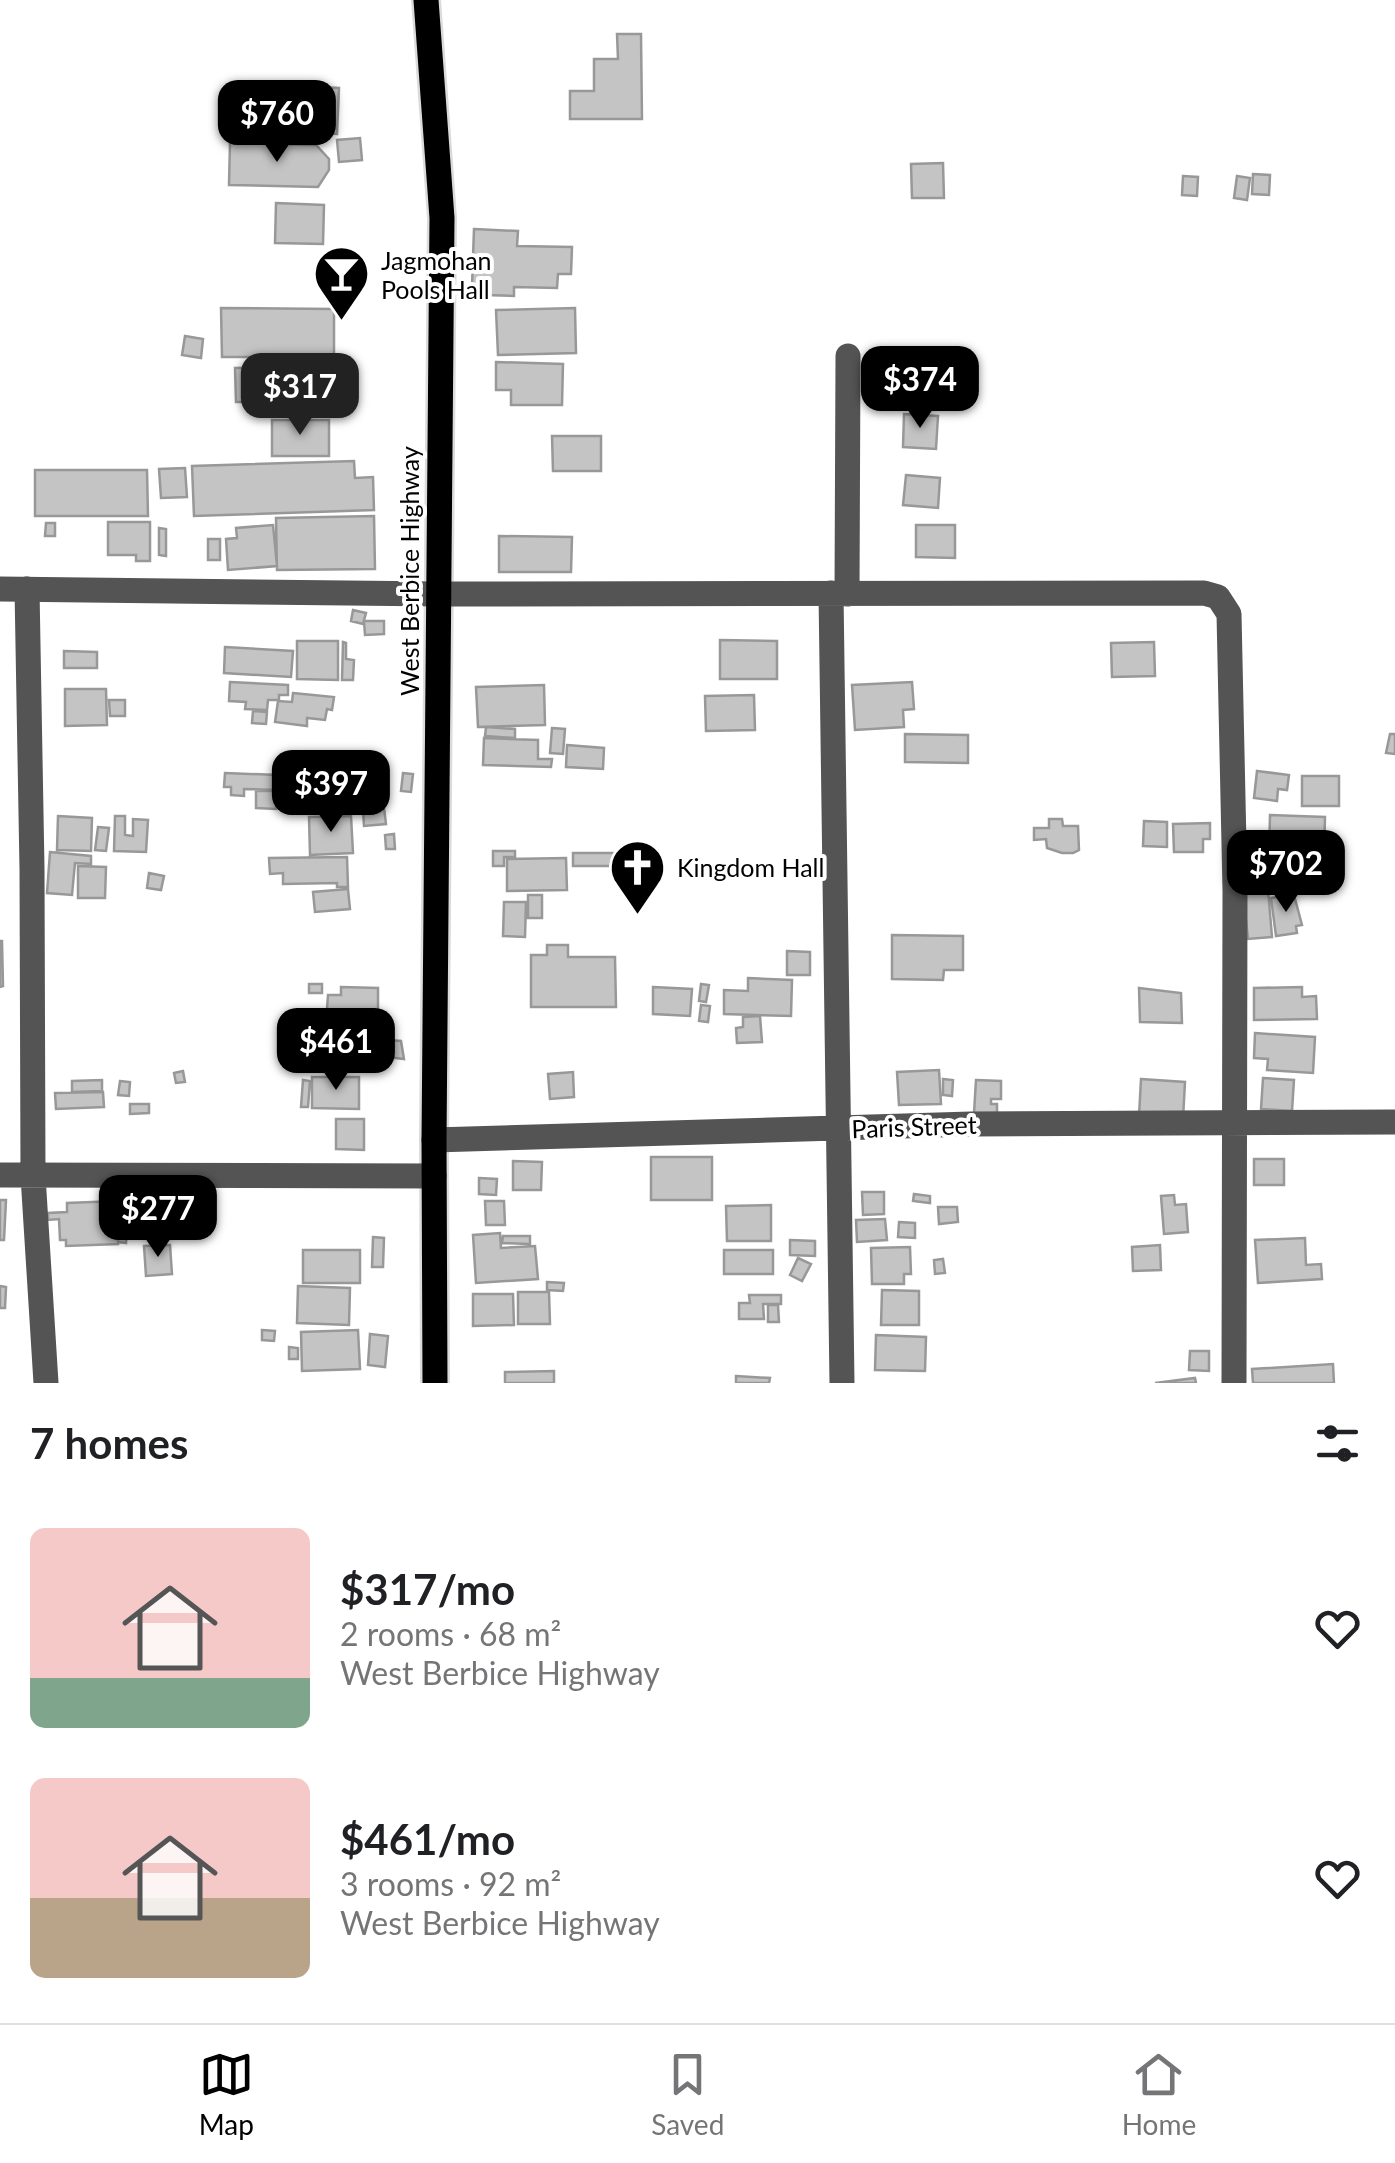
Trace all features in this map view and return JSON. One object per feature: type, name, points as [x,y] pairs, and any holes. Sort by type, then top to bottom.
[{"type":"main road","name":"West Berbice Highway","points":[[426,0],[442,218],[434,1140],[436,1383]]},
{"type":"street","points":[[842,1383],[838,1128],[839,594],[848,356]]},
{"type":"street","points":[[26,589],[33,1176],[46,1383]]},
{"type":"street","points":[[0,590],[1218,596],[1230,614],[1235,891],[1234,1383]]},
{"type":"street","name":"Paris Street","points":[[434,1140],[838,1128],[1395,1122]]},
{"type":"street","points":[[0,1175],[434,1176]]},
{"type":"building","points":[[617,34],[641,34],[642,119],[570,119],[570,91],[594,91],[594,59],[618,59]]},
{"type":"building","points":[[301,86],[339,88],[337,134],[233,129],[235,90],[297,93]]},
{"type":"building","points":[[360,138],[362,160],[339,162],[337,140]]},
{"type":"building","points":[[230,143],[316,145],[329,159],[329,170],[318,187],[229,185]]},
{"type":"building","points":[[943,163],[944,198],[912,198],[911,164]]},
{"type":"building","points":[[1253,174],[1270,175],[1269,195],[1252,194]]},
{"type":"building","points":[[1183,176],[1198,177],[1197,196],[1182,195]]},
{"type":"building","points":[[1237,176],[1250,178],[1247,200],[1234,198]]},
{"type":"building","points":[[276,203],[324,205],[323,244],[275,243]]},
{"type":"building","points":[[474,229],[518,231],[517,246],[572,247],[571,274],[558,274],[557,288],[514,287],[514,296],[484,295],[484,287],[472,286]]},
{"type":"building","points":[[221,308],[334,309],[334,357],[222,357]]},
{"type":"building","points":[[575,308],[576,353],[498,355],[496,310]]},
{"type":"building","points":[[185,336],[203,339],[201,358],[182,355]]},
{"type":"building","points":[[496,362],[563,364],[562,405],[511,405],[511,390],[496,390]]},
{"type":"building","points":[[323,366],[325,410],[261,412],[261,402],[236,402],[235,368]]},
{"type":"building","points":[[904,414],[938,416],[936,449],[903,447]]},
{"type":"building","points":[[272,420],[329,420],[329,456],[272,456]]},
{"type":"building","points":[[552,436],[601,436],[601,471],[553,471]]},
{"type":"building","points":[[354,461],[355,478],[373,477],[374,510],[194,516],[192,466]]},
{"type":"building","points":[[185,468],[187,497],[161,498],[159,469]]},
{"type":"building","points":[[35,470],[147,470],[148,516],[35,516]]},
{"type":"building","points":[[906,475],[940,478],[938,508],[903,505]]},
{"type":"building","points":[[374,516],[375,569],[277,570],[276,518]]},
{"type":"building","points":[[108,522],[150,522],[150,561],[136,561],[136,555],[108,555]]},
{"type":"building","points":[[46,523],[55,523],[55,536],[45,536]]},
{"type":"building","points":[[273,525],[277,566],[228,570],[226,539],[237,538],[236,528]]},
{"type":"building","points":[[916,525],[955,525],[955,558],[916,557]]},
{"type":"building","points":[[159,528],[166,529],[166,556],[159,555]]},
{"type":"building","points":[[499,536],[572,537],[571,572],[499,572]]},
{"type":"building","points":[[208,539],[220,539],[220,560],[208,560]]},
{"type":"building","points":[[353,610],[366,613],[363,624],[351,621]]},
{"type":"building","points":[[364,621],[384,621],[384,634],[365,635]]},
{"type":"building","points":[[720,640],[777,641],[777,679],[720,679]]},
{"type":"building","points":[[297,641],[338,641],[338,680],[297,679]]},
{"type":"building","points":[[343,642],[346,659],[354,660],[353,680],[342,680]]},
{"type":"building","points":[[1154,642],[1155,676],[1112,677],[1111,643]]},
{"type":"building","points":[[225,647],[293,651],[291,677],[224,673]]},
{"type":"building","points":[[64,651],[97,652],[97,668],[64,668]]},
{"type":"building","points":[[230,682],[288,685],[288,695],[268,700],[267,710],[245,709],[246,702],[229,701]]},
{"type":"building","points":[[912,682],[914,709],[903,710],[904,727],[855,730],[852,685]]},
{"type":"building","points":[[544,685],[545,725],[478,727],[476,687]]},
{"type":"building","points":[[65,689],[106,689],[107,725],[65,726]]},
{"type":"building","points":[[293,693],[334,697],[332,710],[327,709],[325,720],[307,718],[307,726],[275,722],[278,701],[292,702]]},
{"type":"building","points":[[754,695],[755,730],[706,731],[705,696]]},
{"type":"building","points":[[109,700],[125,700],[125,716],[110,716]]},
{"type":"building","points":[[253,711],[267,712],[266,724],[252,723]]},
{"type":"building","points":[[486,727],[515,729],[515,738],[485,736]]},
{"type":"building","points":[[552,728],[565,729],[563,754],[550,753]]},
{"type":"building","points":[[905,734],[968,735],[968,763],[905,762]]},
{"type":"building","points":[[1390,734],[1395,734],[1395,754],[1386,753]]},
{"type":"building","points":[[484,738],[538,740],[538,759],[552,759],[551,767],[483,765]]},
{"type":"building","points":[[567,745],[604,748],[603,769],[566,767]]},
{"type":"building","points":[[340,766],[381,767],[380,808],[339,807]]},
{"type":"building","points":[[1257,771],[1289,775],[1287,790],[1278,789],[1277,801],[1254,798]]},
{"type":"building","points":[[225,773],[278,775],[278,790],[244,789],[244,796],[231,795],[231,787],[224,787]]},
{"type":"building","points":[[403,773],[413,774],[411,792],[401,791]]},
{"type":"building","points":[[1302,776],[1339,776],[1339,806],[1302,806]]},
{"type":"building","points":[[294,777],[336,777],[336,796],[295,796]]},
{"type":"building","points":[[256,791],[277,791],[276,809],[256,808]]},
{"type":"building","points":[[330,797],[331,808],[296,810],[295,798]]},
{"type":"building","points":[[384,808],[386,824],[364,826],[363,810]]},
{"type":"building","points":[[1270,815],[1325,817],[1324,857],[1269,855]]},
{"type":"building","points":[[58,816],[92,818],[91,851],[57,850]]},
{"type":"building","points":[[115,816],[125,816],[125,835],[133,836],[133,819],[148,820],[146,852],[114,851]]},
{"type":"building","points":[[351,816],[353,853],[310,855],[309,817]]},
{"type":"building","points":[[1049,819],[1062,819],[1063,826],[1078,826],[1079,850],[1062,853],[1047,848],[1046,839],[1034,840],[1034,828],[1049,828]]},
{"type":"building","points":[[1144,821],[1167,822],[1167,847],[1143,846]]},
{"type":"building","points":[[1210,823],[1210,839],[1203,839],[1203,852],[1174,852],[1173,824]]},
{"type":"building","points":[[98,827],[109,828],[106,851],[95,850]]},
{"type":"building","points":[[394,834],[395,849],[386,849],[385,835]]},
{"type":"building","points":[[493,851],[515,851],[515,857],[504,857],[504,866],[493,866]]},
{"type":"building","points":[[50,852],[91,856],[91,864],[75,863],[72,895],[47,893]]},
{"type":"building","points":[[573,853],[616,853],[616,866],[573,866]]},
{"type":"building","points":[[347,857],[348,887],[337,887],[337,883],[283,884],[283,873],[270,874],[269,858]]},
{"type":"building","points":[[566,858],[567,890],[507,891],[507,859]]},
{"type":"building","points":[[78,866],[106,867],[105,898],[78,898]]},
{"type":"building","points":[[149,873],[164,876],[161,890],[147,888]]},
{"type":"building","points":[[348,889],[350,909],[315,912],[313,892]]},
{"type":"building","points":[[1268,889],[1272,937],[1248,939],[1243,891]]},
{"type":"building","points":[[528,895],[542,895],[542,918],[528,918]]},
{"type":"building","points":[[1294,895],[1302,925],[1296,926],[1297,933],[1276,936],[1271,898]]},
{"type":"building","points":[[504,902],[526,902],[525,937],[503,936]]},
{"type":"building","points":[[892,935],[963,936],[963,970],[944,970],[943,980],[892,979]]},
{"type":"building","points":[[0,941],[3,986],[0,987]]},
{"type":"building","points":[[547,945],[568,945],[568,957],[615,957],[616,1007],[531,1007],[531,955],[547,955]]},
{"type":"building","points":[[787,951],[810,952],[810,975],[787,975]]},
{"type":"building","points":[[748,978],[792,980],[791,1016],[724,1014],[724,990],[748,991]]},
{"type":"building","points":[[309,984],[322,984],[322,993],[309,993]]},
{"type":"building","points":[[701,984],[709,985],[706,1002],[699,1001]]},
{"type":"building","points":[[341,987],[378,988],[378,1011],[327,1009],[328,995],[341,995]]},
{"type":"building","points":[[653,987],[692,989],[690,1016],[653,1014]]},
{"type":"building","points":[[1302,987],[1302,997],[1316,996],[1317,1019],[1254,1020],[1254,988]]},
{"type":"building","points":[[1139,988],[1181,993],[1182,1023],[1140,1022]]},
{"type":"building","points":[[701,1005],[710,1006],[708,1022],[699,1021]]},
{"type":"building","points":[[760,1016],[762,1042],[737,1043],[736,1028],[743,1027],[743,1017]]},
{"type":"building","points":[[284,1027],[344,1029],[343,1049],[330,1049],[329,1063],[322,1062],[323,1048],[283,1047]]},
{"type":"building","points":[[1255,1033],[1315,1037],[1313,1073],[1267,1070],[1268,1059],[1254,1058]]},
{"type":"building","points":[[388,1040],[401,1041],[404,1059],[386,1057]]},
{"type":"building","points":[[939,1070],[941,1104],[899,1105],[897,1072]]},
{"type":"building","points":[[183,1071],[185,1082],[176,1083],[174,1073]]},
{"type":"building","points":[[573,1072],[574,1097],[550,1099],[548,1074]]},
{"type":"building","points":[[312,1077],[359,1077],[359,1109],[312,1108]]},
{"type":"building","points":[[1263,1078],[1294,1080],[1292,1111],[1261,1109]]},
{"type":"building","points":[[943,1079],[953,1080],[952,1096],[943,1095]]},
{"type":"building","points":[[1141,1079],[1185,1082],[1183,1119],[1139,1116]]},
{"type":"building","points":[[102,1080],[102,1091],[72,1092],[72,1081]]},
{"type":"building","points":[[303,1080],[310,1081],[308,1107],[301,1107]]},
{"type":"building","points":[[976,1080],[1001,1081],[1001,1099],[991,1099],[991,1104],[997,1104],[997,1114],[974,1113]]},
{"type":"building","points":[[120,1081],[130,1082],[129,1096],[118,1095]]},
{"type":"building","points":[[103,1092],[104,1107],[56,1109],[55,1093]]},
{"type":"building","points":[[130,1104],[149,1104],[149,1113],[130,1114]]},
{"type":"building","points":[[336,1119],[364,1119],[364,1150],[336,1149]]},
{"type":"building","points":[[651,1157],[712,1157],[712,1200],[651,1200]]},
{"type":"building","points":[[1254,1159],[1284,1159],[1284,1185],[1254,1185]]},
{"type":"building","points":[[513,1161],[542,1162],[541,1190],[513,1190]]},
{"type":"building","points":[[479,1178],[497,1179],[496,1195],[479,1194]]},
{"type":"building","points":[[862,1192],[884,1192],[884,1214],[863,1215]]},
{"type":"building","points":[[914,1194],[930,1196],[930,1203],[913,1201]]},
{"type":"building","points":[[1174,1195],[1175,1205],[1186,1204],[1188,1232],[1164,1234],[1161,1196]]},
{"type":"building","points":[[0,1200],[6,1200],[4,1240],[0,1240]]},
{"type":"building","points":[[116,1201],[118,1244],[66,1246],[66,1240],[60,1240],[59,1219],[48,1220],[48,1213],[67,1212],[67,1203]]},
{"type":"building","points":[[485,1201],[504,1201],[505,1225],[486,1225]]},
{"type":"building","points":[[120,1203],[129,1204],[126,1243],[118,1242]]},
{"type":"building","points":[[771,1205],[771,1241],[727,1241],[726,1206]]},
{"type":"building","points":[[938,1207],[957,1207],[958,1222],[939,1224]]},
{"type":"building","points":[[885,1219],[887,1240],[857,1242],[856,1220]]},
{"type":"building","points":[[899,1222],[915,1223],[915,1238],[898,1237]]},
{"type":"building","points":[[500,1233],[501,1248],[535,1246],[538,1279],[476,1283],[473,1235]]},
{"type":"building","points":[[503,1236],[530,1236],[530,1244],[502,1243]]},
{"type":"building","points":[[373,1237],[384,1238],[383,1267],[372,1267]]},
{"type":"building","points":[[1305,1238],[1306,1265],[1321,1264],[1322,1279],[1258,1283],[1255,1240]]},
{"type":"building","points":[[790,1240],[815,1241],[815,1256],[790,1255]]},
{"type":"building","points":[[170,1245],[172,1274],[146,1276],[144,1246]]},
{"type":"building","points":[[1160,1245],[1161,1270],[1133,1271],[1132,1247]]},
{"type":"building","points":[[910,1247],[911,1274],[904,1274],[904,1284],[872,1284],[871,1248]]},
{"type":"building","points":[[303,1250],[360,1250],[360,1283],[303,1283]]},
{"type":"building","points":[[724,1250],[773,1250],[773,1274],[724,1274]]},
{"type":"building","points":[[798,1258],[811,1264],[802,1281],[790,1275]]},
{"type":"building","points":[[943,1259],[945,1273],[935,1274],[934,1260]]},
{"type":"building","points":[[547,1282],[564,1283],[563,1291],[547,1290]]},
{"type":"building","points":[[0,1286],[6,1287],[5,1308],[0,1308]]},
{"type":"building","points":[[298,1286],[350,1288],[349,1325],[297,1323]]},
{"type":"building","points":[[882,1290],[919,1291],[919,1325],[881,1325]]},
{"type":"building","points":[[518,1292],[549,1292],[550,1324],[518,1324]]},
{"type":"building","points":[[473,1294],[513,1294],[514,1325],[473,1326]]},
{"type":"building","points":[[749,1295],[781,1295],[781,1304],[763,1304],[764,1319],[739,1319],[739,1303],[750,1303]]},
{"type":"building","points":[[768,1305],[778,1305],[779,1322],[768,1322]]},
{"type":"building","points":[[262,1330],[275,1331],[274,1341],[262,1340]]},
{"type":"building","points":[[358,1330],[360,1369],[302,1371],[301,1332]]},
{"type":"building","points":[[370,1334],[388,1336],[385,1367],[368,1365]]},
{"type":"building","points":[[876,1335],[926,1337],[925,1371],[875,1370]]},
{"type":"building","points":[[289,1347],[298,1348],[298,1359],[289,1359]]},
{"type":"building","points":[[1190,1351],[1209,1351],[1209,1371],[1189,1370]]},
{"type":"building","points":[[1333,1364],[1334,1383],[1253,1383],[1252,1369]]},
{"type":"building","points":[[554,1371],[554,1383],[505,1383],[505,1372]]},
{"type":"building","points":[[736,1376],[770,1378],[769,1383],[736,1383]]},
{"type":"building","points":[[1195,1378],[1196,1383],[1155,1383]]},
{"type":"place","name":"Jagmohan Pools Hall","points":[[342,323]]},
{"type":"place","name":"Kingdom Hall","points":[[638,916]]}]
